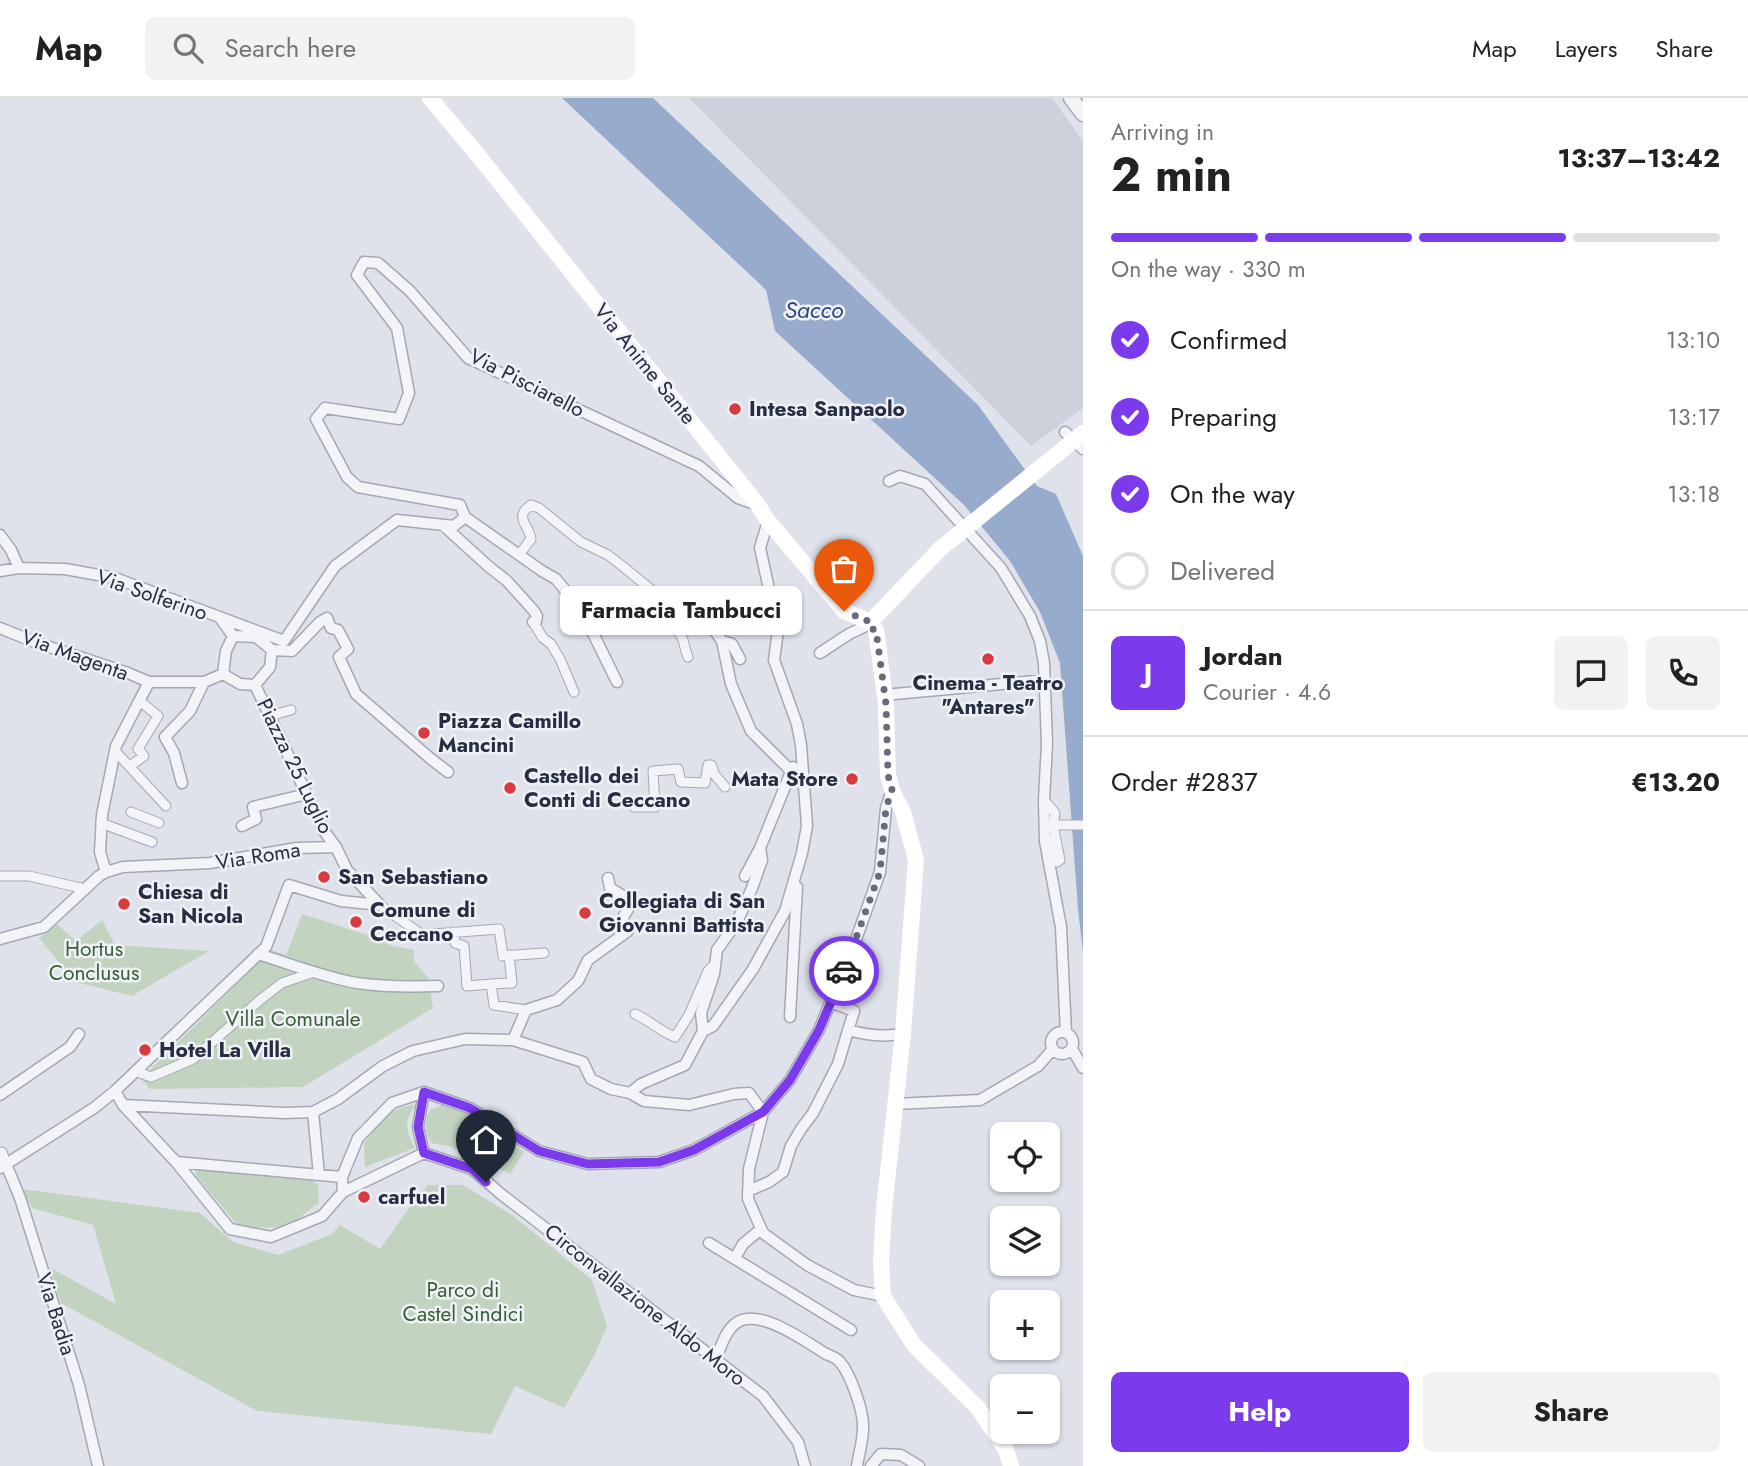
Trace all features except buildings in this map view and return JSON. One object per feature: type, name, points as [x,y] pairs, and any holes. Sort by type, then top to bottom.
[{"type":"main road","name":"Via Anime Sante","points":[[430,98],[758,505],[768,521],[844,611],[872,623]]},
{"type":"main road","points":[[1012,1466],[1006,1450],[978,1408],[914,1345],[883,1296],[881,1262],[884,1209],[916,860],[903,812],[888,775],[872,623],[940,549],[1083,433]]},
{"type":"street","points":[[1071,98],[1083,114]]},
{"type":"street","name":"Via Pisciarello","points":[[465,517],[460,505],[358,487],[346,477],[316,419],[325,408],[399,419],[409,393],[397,328],[357,275],[363,262],[378,262],[410,291],[468,358],[699,466],[737,498],[758,505]]},
{"type":"street","points":[[1065,432],[1083,449]]},
{"type":"street","points":[[889,481],[900,476],[925,484],[1001,568],[1030,616],[1040,641],[1044,663],[1047,744],[1045,841],[1061,927],[1066,1033],[1073,1041],[1072,1049],[1083,1068]]},
{"type":"street","points":[[519,555],[531,539],[522,522],[522,514],[531,505],[539,508],[581,542],[608,555],[675,609],[686,600],[700,609],[722,641],[731,684],[751,731],[792,772]]},
{"type":"street","points":[[220,618],[284,641],[335,566],[397,520],[454,526],[465,517],[556,579],[582,611],[617,682]]},
{"type":"street","points":[[703,1031],[713,1026],[753,969],[785,911],[807,826],[797,724],[774,660],[778,630],[760,548],[768,521]]},
{"type":"street","points":[[443,525],[507,581],[534,611],[537,616],[533,622],[560,659],[574,692]]},
{"type":"street","points":[[0,535],[19,568]]},
{"type":"street","name":"Via Solferino","points":[[0,571],[19,568],[65,569],[115,578],[220,618]]},
{"type":"street","points":[[666,602],[669,620],[682,638],[688,657]]},
{"type":"street","points":[[220,618],[233,636]]},
{"type":"street","points":[[233,636],[256,637],[272,650],[292,651],[327,618],[331,628],[338,630],[348,649],[339,657],[356,694],[448,772]]},
{"type":"street","points":[[820,653],[872,623]]},
{"type":"street","name":"Via Magenta","points":[[0,628],[149,682]]},
{"type":"street","points":[[223,674],[226,651],[233,636]]},
{"type":"street","points":[[722,641],[733,644],[740,659]]},
{"type":"street","name":"Piazza 25 Luglio","points":[[272,650],[270,667],[254,685],[324,831],[336,847]]},
{"type":"street","points":[[0,939],[44,927],[106,872],[100,852],[101,823],[116,751],[149,682],[204,682],[223,674]]},
{"type":"street","points":[[223,674],[240,684],[254,685]]},
{"type":"street","points":[[882,701],[1045,680]]},
{"type":"street","points":[[182,783],[174,753],[165,737],[190,711],[204,682]]},
{"type":"street","points":[[130,766],[144,756],[138,749],[158,716],[140,701]]},
{"type":"street","points":[[269,716],[291,710]]},
{"type":"street","points":[[745,876],[760,848],[801,745]]},
{"type":"street","points":[[116,751],[166,806]]},
{"type":"street","points":[[634,807],[655,807],[653,771],[678,769],[681,782],[705,783],[708,765],[711,765],[725,787]]},
{"type":"street","points":[[343,1192],[342,1177],[358,1138],[392,1103],[424,1092],[470,1108],[539,1151],[588,1164],[659,1162],[694,1150],[763,1112],[790,1080],[819,1030],[854,945],[880,872],[886,808],[892,790]]},
{"type":"street","points":[[242,826],[256,819],[253,807],[307,794]]},
{"type":"street","points":[[1044,800],[1055,813],[1060,860],[1057,862],[1055,859],[1054,840],[1045,841]]},
{"type":"street","points":[[131,812],[159,823]]},
{"type":"street","points":[[101,823],[152,842]]},
{"type":"street","points":[[1057,825],[1083,825]]},
{"type":"street","points":[[336,847],[346,870],[380,905],[418,932]]},
{"type":"street","name":"Via Roma","points":[[106,872],[123,867],[210,863],[297,848],[336,847]]},
{"type":"street","points":[[630,1093],[641,1084],[685,1065],[703,1031],[701,1013],[714,974],[717,950],[737,922],[752,888],[762,860],[760,848]]},
{"type":"street","points":[[0,876],[29,876],[85,889]]},
{"type":"street","points":[[491,984],[494,1005],[526,1010],[557,1000],[578,981],[588,960],[624,934],[621,921],[628,909],[623,896],[610,888],[608,878]]},
{"type":"street","points":[[790,1017],[797,884],[795,878]]},
{"type":"street","points":[[2,1152],[3,1166],[94,1108],[115,1091],[266,947],[289,885],[341,901],[380,905]]},
{"type":"street","points":[[433,934],[499,929],[503,956],[544,953]]},
{"type":"street","points":[[454,932],[455,943],[464,946],[467,986],[512,983],[509,956]]},
{"type":"street","points":[[258,954],[358,983],[407,987],[438,986]]},
{"type":"street","points":[[635,1014],[675,1037],[689,1014],[708,971],[716,964]]},
{"type":"street","points":[[135,1071],[151,1077],[193,1059],[282,983],[314,972]]},
{"type":"street","points":[[748,1191],[769,1182],[783,1172],[791,1146],[813,1113],[838,1064],[854,1011],[831,1002]]},
{"type":"street","points":[[513,1040],[526,1010]]},
{"type":"street","points":[[848,1030],[883,1036],[902,1033]]},
{"type":"street","points":[[1066,1033],[1058,1033],[1054,1037],[1051,1042],[1053,1049],[1064,1054],[1072,1049]]},
{"type":"street","points":[[0,1095],[69,1048],[79,1034]]},
{"type":"street","points":[[123,1105],[313,1112],[338,1099],[383,1066],[413,1051],[465,1039],[513,1040],[583,1062],[591,1079],[644,1101],[690,1105],[749,1093],[763,1112]]},
{"type":"street","points":[[895,1104],[980,1100],[1038,1066],[1053,1049]]},
{"type":"street","points":[[115,1091],[123,1105],[176,1162],[230,1229],[271,1237],[322,1216],[343,1192],[424,1153],[418,1127],[424,1092]]},
{"type":"street","points":[[313,1112],[319,1175]]},
{"type":"street","points":[[763,1112],[749,1169],[748,1191],[748,1199],[763,1233],[807,1265],[854,1290],[883,1296]]},
{"type":"street","name":"Circonvallazione Aldo Moro","points":[[424,1153],[472,1169],[763,1396],[798,1442],[805,1466]]},
{"type":"street","points":[[176,1162],[342,1177]]},
{"type":"street","name":"Via Badia","points":[[3,1166],[20,1198],[79,1385],[98,1466]]},
{"type":"street","points":[[735,1258],[743,1244],[761,1229]]},
{"type":"street","points":[[709,1243],[850,1330]]},
{"type":"street","points":[[716,1359],[722,1342],[731,1329],[740,1320],[751,1318],[768,1322],[840,1361],[855,1389],[861,1414],[863,1427],[857,1466]]},
{"type":"street","points":[[871,1466],[881,1454],[901,1455],[919,1466]]},
{"type":"shaded area","points":[[689,98],[1052,98],[1083,141],[1083,408],[1031,446]]},
{"type":"green space","name":"Villa Comunale","points":[[302,914],[371,936],[392,946],[414,950],[414,961],[429,979],[433,1008],[303,1087],[150,1089],[141,1079],[271,950],[286,955]]},
{"type":"green space","name":"Hortus Conclusus","points":[[102,920],[115,945],[209,951],[132,996],[75,982],[39,938],[57,924],[76,941]]},
{"type":"green space","points":[[416,1104],[407,1126],[415,1148],[365,1167],[364,1143],[376,1128],[397,1109]]},
{"type":"green space","points":[[443,1105],[467,1114],[524,1152],[510,1174],[462,1151],[431,1143],[426,1131],[427,1117],[432,1109]]},
{"type":"green space","points":[[194,1167],[314,1180],[315,1184],[318,1183],[319,1203],[287,1227],[240,1228],[197,1177]]},
{"type":"green space","name":"Parco di Castel Sindici","points":[[428,1185],[463,1185],[512,1215],[592,1280],[607,1326],[594,1356],[564,1408],[515,1386],[491,1434],[257,1411],[61,1303],[49,1267],[116,1304],[93,1225],[32,1208],[22,1189],[200,1213],[233,1242],[278,1255],[332,1234],[340,1225],[380,1249]]},
{"type":"water","name":"Sacco","points":[[562,98],[653,98],[978,405],[1037,486],[1056,494],[1083,556],[1083,952],[1060,663],[1040,612],[1010,561],[964,505],[775,331],[766,290]]},
{"type":"way so far","points":[[844,611],[868,621],[869,628],[876,630],[886,704],[888,775],[892,790],[886,808],[880,872],[844,971]]},
{"type":"place","name":"Intesa Sanpaolo","points":[[735,409]]},
{"type":"place","name":"Farmacia Tambucci","points":[[844,611]]},
{"type":"place","name":"Cinema - Teatro \"Antares\"","points":[[988,659]]},
{"type":"place","name":"Piazza Camillo Mancini","points":[[424,733]]},
{"type":"place","name":"Mata Store","points":[[852,779]]},
{"type":"place","name":"Castello dei Conti di Ceccano","points":[[510,788]]},
{"type":"place","name":"San Sebastiano","points":[[324,877]]},
{"type":"place","name":"Chiesa di San Nicola","points":[[124,904]]},
{"type":"place","name":"Collegiata di San Giovanni Battista","points":[[585,913]]},
{"type":"place","name":"Comune di Ceccano","points":[[356,922]]},
{"type":"place","name":"Hotel La Villa","points":[[145,1050]]},
{"type":"place","name":"carfuel","points":[[364,1197]]},
{"type":"route","points":[[486,1182],[472,1169],[424,1153],[418,1127],[424,1092],[470,1108],[539,1151],[588,1164],[659,1162],[694,1150],[763,1112],[790,1080],[819,1030],[844,971]]}]
